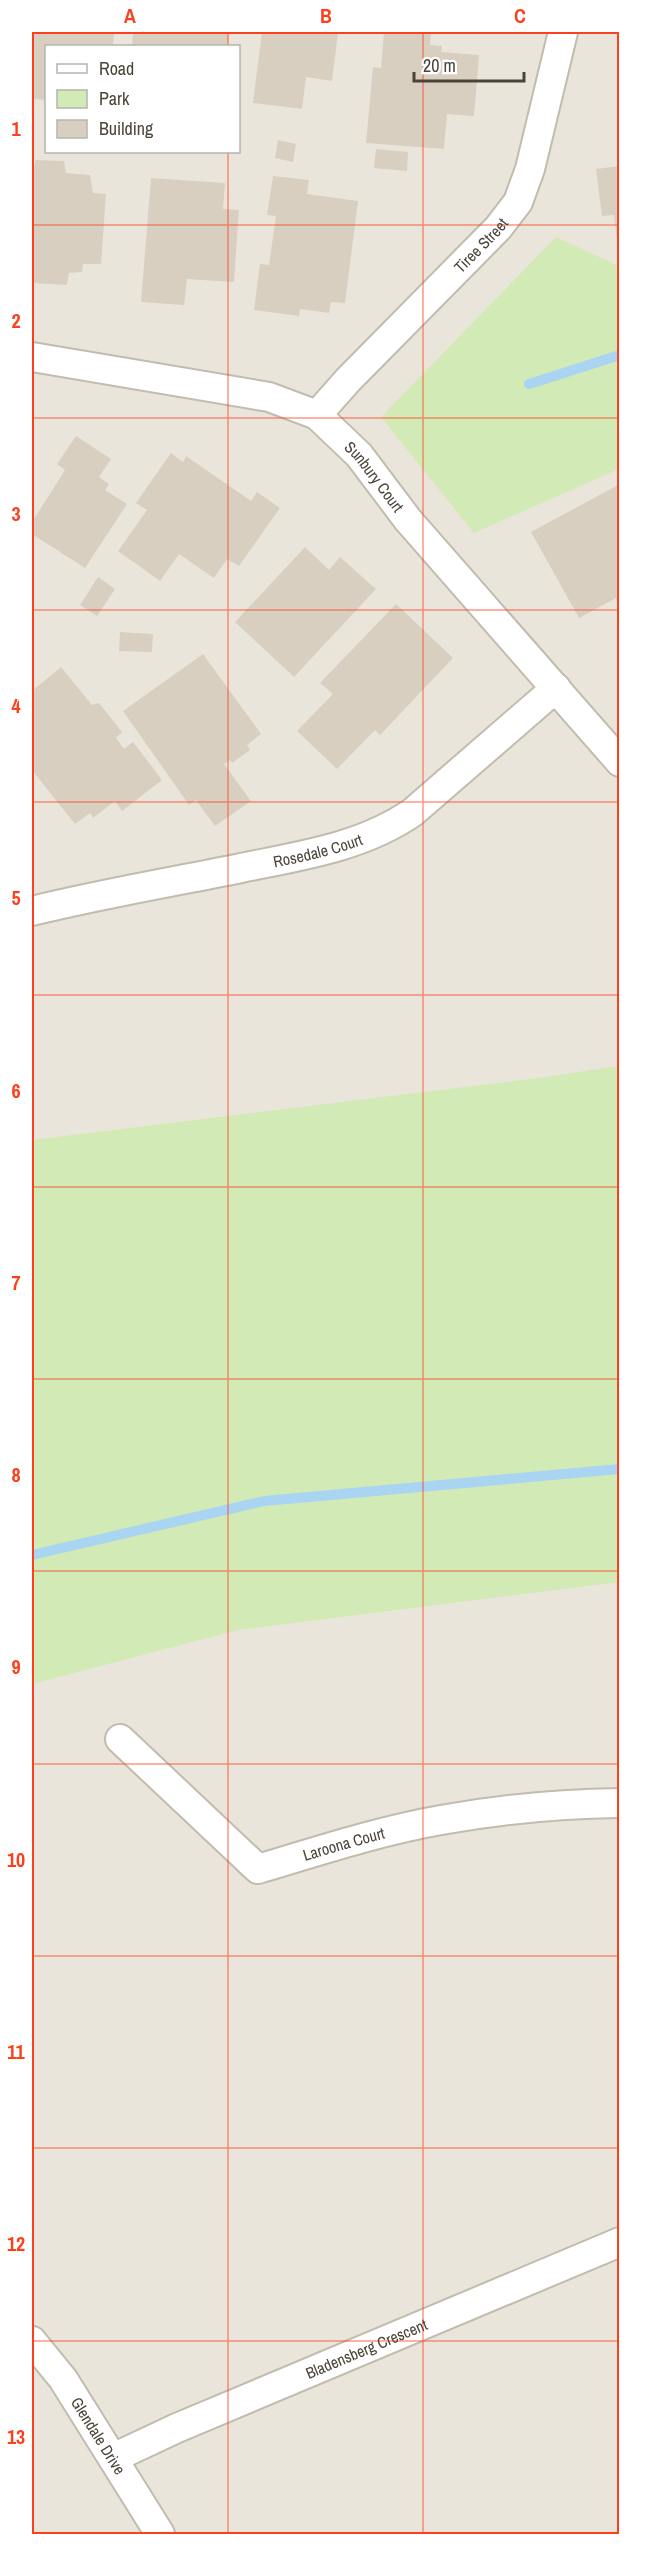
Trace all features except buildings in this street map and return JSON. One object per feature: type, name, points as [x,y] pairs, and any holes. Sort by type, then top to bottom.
[{"type":"street","name":"Tiree Street","points":[[317,415],[348,380],[498,228],[518,202],[530,169],[564,32]]},
{"type":"street","name":"Sunbury Court","points":[[32,357],[258,394],[317,415],[359,455],[408,520],[620,762]]},
{"type":"street","name":"Rosedale Court","points":[[32,911],[296,856],[365,838],[395,824],[413,812],[556,688]]},
{"type":"street","name":"Laroona Court","points":[[120,1739],[258,1869],[338,1845],[441,1820],[549,1805],[620,1803]]},
{"type":"street","name":"Bladensberg Crescent","points":[[113,2458],[177,2428],[620,2242]]},
{"type":"street","name":"Glendale Drive","points":[[32,2341],[63,2379],[160,2535]]},
{"type":"shaded area","points":[[32,32],[619,32],[619,2534],[32,2534]]},
{"type":"green space","points":[[556,237],[619,266],[619,469],[474,533],[381,417]]},
{"type":"green space","points":[[619,1066],[619,1582],[238,1630],[32,1684],[32,1140]]},
{"type":"waterway","points":[[529,384],[620,355]]},
{"type":"waterway","points":[[32,1555],[264,1501],[620,1469]]}]
